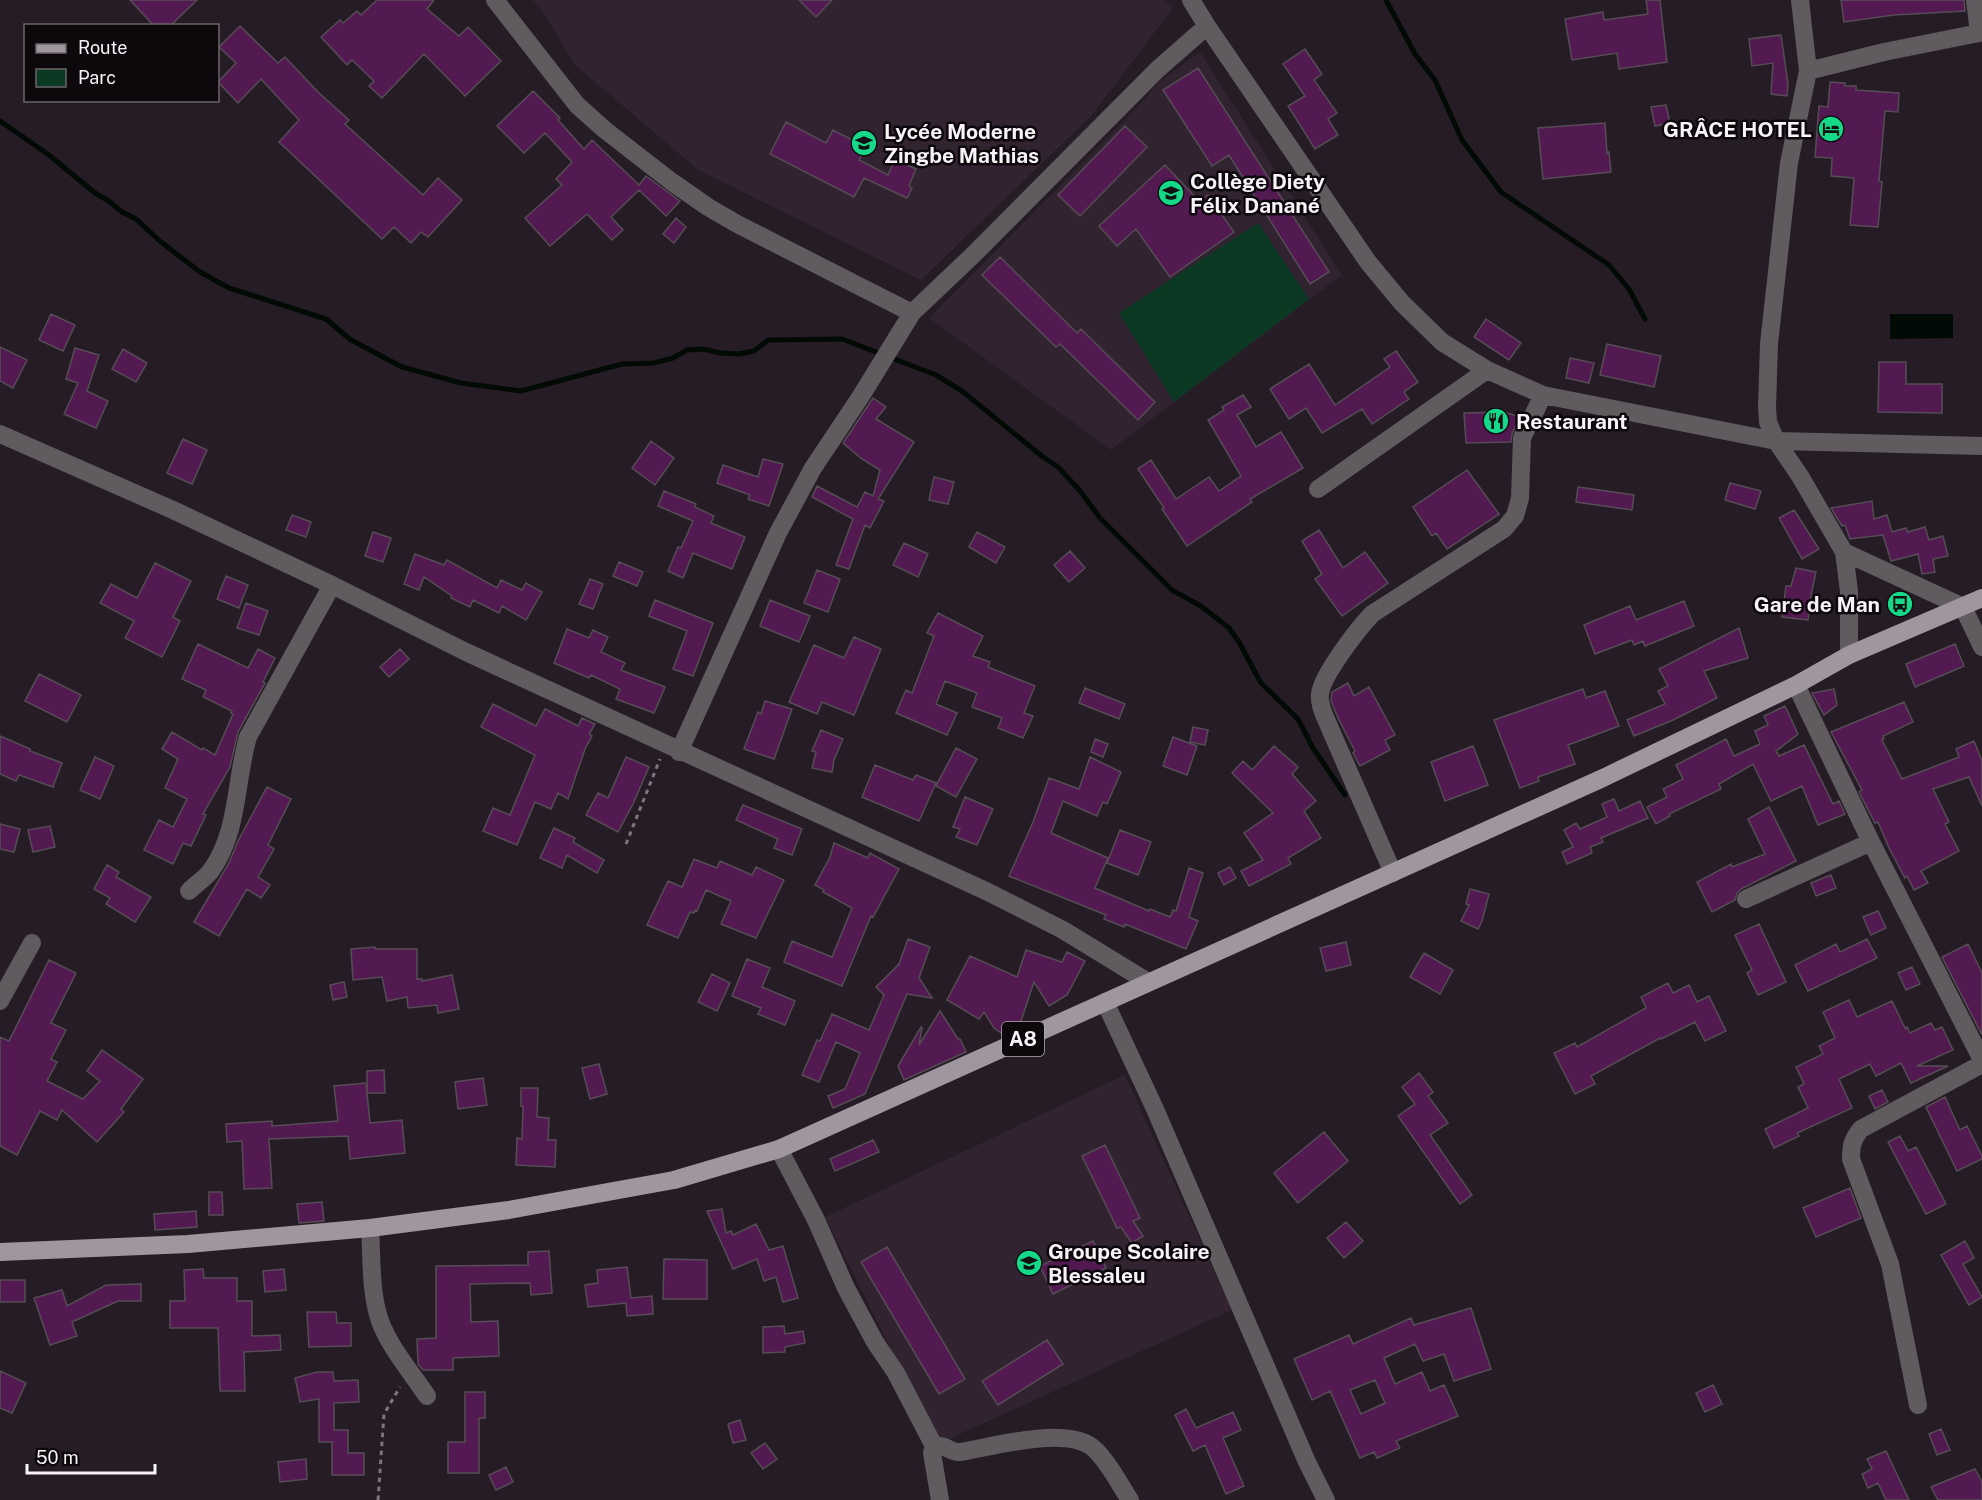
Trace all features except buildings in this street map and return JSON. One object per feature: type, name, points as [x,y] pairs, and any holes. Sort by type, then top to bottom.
[{"type":"main road","name":"A8","points":[[0,1252],[188,1244],[370,1228],[508,1210],[674,1180],[779,1149],[1603,778],[1796,686],[1849,655],[1982,598]]},
{"type":"street","points":[[495,0],[577,105],[672,182],[739,225],[912,313]]},
{"type":"street","points":[[1191,0],[1368,262],[1402,303],[1442,342],[1487,370],[1543,395],[1776,441],[1982,446]]},
{"type":"street","points":[[1800,0],[1809,71],[1790,163],[1769,344],[1768,422],[1776,441],[1800,476],[1844,552],[1849,591],[1849,655]]},
{"type":"street","points":[[1809,71],[1884,52],[1979,33],[1975,0]]},
{"type":"street","points":[[672,748],[778,533],[813,468],[912,313],[1158,69],[1207,26]]},
{"type":"street","points":[[1318,489],[1487,370]]},
{"type":"street","points":[[1393,873],[1325,717],[1321,706],[1320,691],[1327,676],[1360,627],[1372,614],[1504,529],[1515,516],[1520,498],[1522,438],[1543,395]]},
{"type":"street","points":[[0,434],[173,510],[332,585],[466,652],[1034,914],[1148,982]]},
{"type":"street","points":[[1844,552],[1963,607],[1982,647]]},
{"type":"street","points":[[189,891],[209,873],[228,836],[248,737],[332,585]]},
{"type":"street","points":[[1796,686],[1871,842],[1982,1062],[1861,1129],[1852,1140],[1851,1145],[1851,1160],[1890,1264],[1918,1405]]},
{"type":"street","points":[[1746,899],[1871,842]]},
{"type":"street","points":[[0,1001],[32,943]]},
{"type":"street","points":[[1105,1002],[1155,1109],[1307,1462],[1326,1500]]},
{"type":"street","points":[[779,1149],[816,1220],[846,1288],[875,1342],[896,1373],[934,1446],[932,1453],[940,1500]]},
{"type":"street","points":[[370,1228],[374,1296],[380,1320],[393,1347],[427,1396]]},
{"type":"street","points":[[934,1446],[942,1445],[958,1452],[1020,1440],[1064,1439],[1084,1443],[1094,1448],[1117,1478],[1130,1500]]},
{"type":"path","points":[[626,844],[672,748]]},
{"type":"path","points":[[378,1500],[384,1414],[410,1370]]},
{"type":"shaded area","name":"Lycée Moderne Zingbe Mathias","points":[[532,0],[1165,0],[1173,8],[1092,115],[921,280],[698,170],[574,64],[543,12]]},
{"type":"shaded area","name":"Collège Diety Félix Danané","points":[[1200,52],[1342,275],[1111,450],[929,318],[1134,111],[1160,81]]},
{"type":"shaded area","points":[[1890,314],[1953,314],[1953,338],[1890,339]]},
{"type":"shaded area","name":"Groupe Scolaire Blessaleu","points":[[1125,1075],[1232,1310],[938,1444],[825,1217]]},
{"type":"green space","points":[[1258,223],[1309,299],[1174,402],[1119,313]]},
{"type":"waterway","points":[[1386,0],[1415,54],[1435,80],[1462,140],[1501,192],[1609,265],[1629,289],[1645,319]]},
{"type":"waterway","points":[[0,121],[49,155],[95,193],[136,219],[200,272],[229,288],[326,319],[351,340],[402,367],[461,383],[521,391],[622,364],[654,363],[673,358],[687,350],[703,349],[739,354],[754,351],[768,340],[842,339],[936,375],[962,391],[1058,467],[1081,492],[1100,518],[1172,590],[1201,606],[1229,628],[1261,683],[1298,719],[1313,748],[1345,795]]},
{"type":"place","name":"GRÂCE HOTEL","points":[[1831,129]]},
{"type":"place","name":"Lycée Moderne Zingbe Mathias","points":[[864,143]]},
{"type":"place","name":"Collège Diety Félix Danané","points":[[1171,193]]},
{"type":"place","name":"Restaurant","points":[[1496,421]]},
{"type":"place","name":"Gare de Man","points":[[1900,604]]},
{"type":"place","name":"Groupe Scolaire Blessaleu","points":[[1029,1263]]}]
